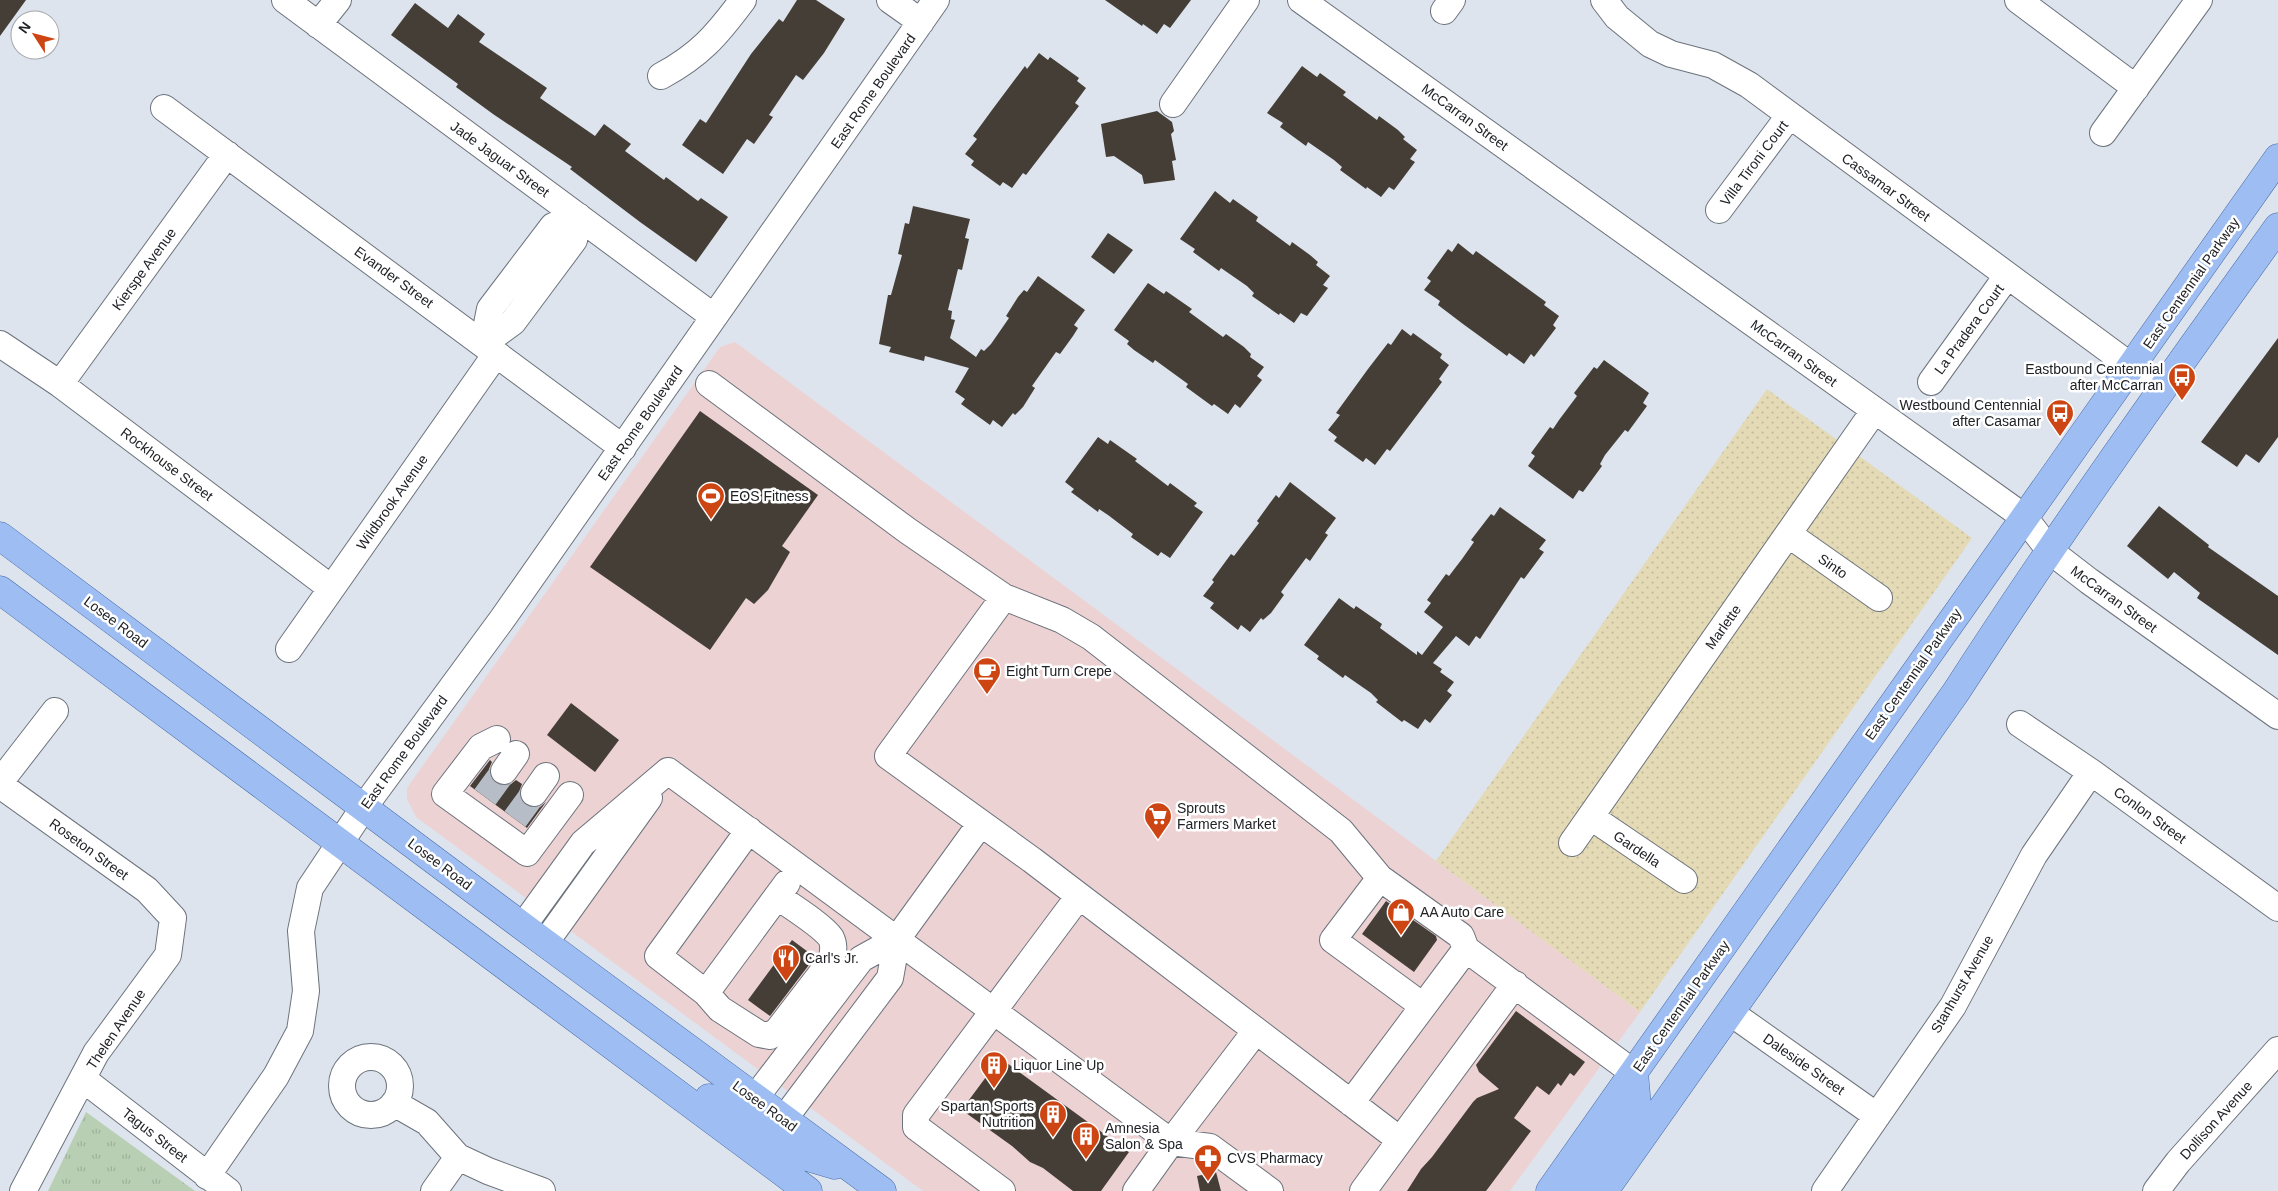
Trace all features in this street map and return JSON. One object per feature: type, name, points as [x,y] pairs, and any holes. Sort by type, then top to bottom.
[{"type":"main road","name":"East Centennial Parkway","points":[[1550,1191],[2278,158]]},
{"type":"main road","points":[[1604,1191],[1956,692],[2050,551],[2162,389],[2278,227]]},
{"type":"main road","name":"Losee Road","points":[[0,536],[545,943],[882,1191]]},
{"type":"main road","points":[[0,590],[808,1191]]},
{"type":"main road","points":[[648,1073],[710,1099],[736,1116],[784,1120]]},
{"type":"main road","points":[[1578,1191],[1637,1106],[1634,1073]]},
{"type":"main road","points":[[730,1133],[770,1139],[791,1152],[851,1169]]},
{"type":"street","name":"Jade Jaguar Street","points":[[285,0],[714,317]]},
{"type":"street","points":[[318,25],[338,0]]},
{"type":"street","points":[[661,76],[685,63],[715,37],[744,0]]},
{"type":"street","points":[[890,0],[921,22]]},
{"type":"street","name":"East Rome Boulevard","points":[[207,1176],[276,1076],[300,1031],[306,991],[302,931],[310,888],[339,842],[503,618],[936,0]]},
{"type":"street","points":[[1173,104],[1246,0]]},
{"type":"street","name":"McCarran Street","points":[[1301,0],[2024,517],[2050,551],[2278,716]]},
{"type":"street","name":"Cassamar Street","points":[[1604,0],[1617,17],[1650,44],[1671,54],[1713,65],[1749,85],[2162,389]]},
{"type":"street","points":[[2018,0],[2136,88]]},
{"type":"street","points":[[2104,133],[2199,0]]},
{"type":"street","name":"Evander Street","points":[[164,108],[623,448]]},
{"type":"street","name":"Villa Tironi Court","points":[[1719,210],[1789,116]]},
{"type":"street","name":"Kierspe Avenue","points":[[60,384],[227,154]]},
{"type":"street","name":"Wildbrook Avenue","points":[[490,349],[490,309],[553,226],[578,216]]},
{"type":"street","name":"Wildbrook Avenue","points":[[289,649],[490,349],[513,322],[574,240],[578,216]]},
{"type":"street","name":"La Pradera Court","points":[[1931,382],[2008,276]]},
{"type":"street","points":[[510,283],[531,298]]},
{"type":"street","name":"Rockhouse Street","points":[[0,344],[60,384],[331,588]]},
{"type":"street","points":[[709,384],[900,525],[1004,598],[1062,620],[1090,638],[1341,831],[1380,878],[1461,936],[1466,949],[1634,1073]]},
{"type":"street","name":"Marlette","points":[[1572,844],[1874,411]]},
{"type":"street","name":"Sinto","points":[[1788,534],[1879,598]]},
{"type":"street","points":[[1004,598],[888,756],[1079,896],[1255,1032],[1400,1140]]},
{"type":"street","points":[[0,784],[55,711]]},
{"type":"street","name":"Conlon Street","points":[[2020,724],[2091,772],[2278,908]]},
{"type":"street","points":[[506,754],[481,747],[445,794],[479,806],[510,828],[528,853],[570,795]]},
{"type":"street","points":[[668,771],[897,938],[1171,1142],[1210,1147],[1270,1191]]},
{"type":"street","points":[[523,926],[583,843],[668,771]]},
{"type":"street","points":[[545,943],[624,836],[668,771]]},
{"type":"street","name":"Stanhurst Avenue","points":[[1824,1191],[1953,1006],[2034,855],[2091,772]]},
{"type":"street","name":"Roseton Street","points":[[0,784],[147,890],[173,918]]},
{"type":"street","name":"Gardella","points":[[1590,818],[1684,880]]},
{"type":"street","points":[[755,1098],[861,959],[897,938],[981,823]]},
{"type":"street","points":[[749,830],[658,956],[706,993],[720,1009],[759,1034],[770,1036],[778,1030],[831,961],[834,951],[831,939],[778,896]]},
{"type":"street","points":[[706,993],[799,867]]},
{"type":"street","points":[[1380,878],[1333,940],[1423,1006]]},
{"type":"street","points":[[1002,1191],[916,1127],[916,1115],[1079,896]]},
{"type":"street","name":"Thelen Avenue","points":[[23,1191],[96,1053],[168,955],[173,918]]},
{"type":"street","points":[[784,1120],[890,978],[897,938]]},
{"type":"street","points":[[1351,1103],[1466,949]]},
{"type":"street","points":[[1363,1191],[1515,984]]},
{"type":"street","name":"Daleside Street","points":[[1731,1012],[1877,1116]]},
{"type":"street","points":[[1136,1191],[1255,1032]]},
{"type":"street","name":"Dollison Avenue","points":[[2156,1191],[2178,1162],[2278,1050]]},
{"type":"street","name":"Tagus Street","points":[[83,1078],[228,1191]]},
{"type":"street","points":[[394,1102],[427,1122],[458,1157],[542,1191]]},
{"type":"street","points":[[434,1191],[458,1157]]},
{"type":"shaded area","points":[[735,342],[1640,1012],[1510,1191],[923,1191],[416,817],[407,799],[407,788],[720,347]]},
{"type":"sand","points":[[1767,389],[1972,538],[1640,1012],[1436,861]]},
{"type":"green space","points":[[86,1112],[195,1191],[48,1191]]},
{"type":"building","points":[[0,0],[26,0],[19,10],[10,10],[10,22],[0,36]]},
{"type":"building","points":[[797,0],[816,0],[845,19],[824,53],[803,80],[796,75],[769,115],[773,117],[754,144],[747,139],[723,174],[682,145],[700,119],[706,123],[751,54],[779,19],[783,22]]},
{"type":"building","points":[[1105,0],[1191,0],[1170,28],[1164,24],[1157,34],[1143,24],[1142,26]]},
{"type":"building","points":[[415,3],[448,28],[458,14],[485,34],[479,42],[547,88],[540,98],[595,136],[604,124],[631,144],[625,151],[664,180],[666,177],[698,201],[701,198],[728,217],[696,262],[570,169],[572,167],[456,87],[458,84],[391,35]]},
{"type":"building","points":[[1039,53],[1048,60],[1050,57],[1079,78],[1077,81],[1086,88],[1075,103],[1079,106],[1026,175],[1023,173],[1012,188],[1003,182],[1000,186],[971,165],[974,161],[965,154],[977,139],[973,136],[992,110],[1025,66],[1027,69]]},
{"type":"building","points":[[1302,66],[1317,77],[1320,73],[1346,92],[1343,95],[1377,120],[1379,116],[1398,130],[1405,137],[1403,139],[1417,150],[1410,159],[1415,162],[1394,190],[1389,187],[1381,197],[1367,187],[1366,189],[1340,170],[1342,167],[1334,160],[1308,142],[1306,146],[1280,127],[1283,123],[1267,113]]},
{"type":"building","points":[[1157,111],[1172,122],[1174,131],[1171,134],[1176,160],[1172,161],[1175,180],[1144,184],[1142,175],[1114,156],[1106,157],[1101,124]]},
{"type":"building","points":[[1215,191],[1230,203],[1233,199],[1258,217],[1256,221],[1290,246],[1292,242],[1310,255],[1318,262],[1316,265],[1330,276],[1323,285],[1328,288],[1307,316],[1301,313],[1294,323],[1280,313],[1279,315],[1252,296],[1254,293],[1247,286],[1221,268],[1219,271],[1193,252],[1195,249],[1180,239]]},
{"type":"building","points":[[913,206],[970,219],[965,238],[969,239],[962,270],[958,269],[948,310],[952,311],[951,319],[955,320],[950,338],[976,357],[981,349],[984,351],[991,344],[1009,318],[1006,316],[1018,297],[1024,290],[1027,292],[1038,276],[1085,310],[1074,325],[1078,328],[1073,336],[1060,354],[1056,352],[1032,386],[1035,388],[1023,407],[1015,415],[1013,413],[1002,427],[993,420],[990,425],[961,404],[965,399],[955,392],[969,368],[925,356],[924,361],[889,352],[891,347],[879,344],[888,295],[891,295],[902,255],[898,254],[905,223],[909,224]]},
{"type":"building","points":[[1108,233],[1133,250],[1114,274],[1091,257]]},
{"type":"building","points":[[1458,243],[1473,255],[1476,251],[1546,302],[1544,305],[1559,316],[1553,325],[1556,328],[1534,357],[1531,354],[1524,364],[1509,353],[1507,356],[1463,324],[1438,305],[1440,301],[1424,290],[1431,281],[1427,278],[1448,249],[1452,252]]},
{"type":"building","points":[[1148,283],[1164,294],[1166,291],[1192,309],[1189,312],[1223,337],[1226,334],[1244,347],[1251,354],[1250,357],[1264,367],[1257,376],[1262,380],[1240,408],[1235,404],[1228,414],[1214,404],[1212,406],[1186,387],[1188,384],[1155,360],[1153,363],[1134,350],[1127,344],[1129,341],[1114,330]]},
{"type":"building","points":[[1402,329],[1411,336],[1413,333],[1442,354],[1440,358],[1449,365],[1439,379],[1442,382],[1390,451],[1387,449],[1375,465],[1366,458],[1363,462],[1334,441],[1337,437],[1328,430],[1340,415],[1336,413],[1368,369],[1388,343],[1391,345]]},
{"type":"building","points":[[2278,338],[2278,437],[2259,463],[2246,454],[2237,467],[2201,442]]},
{"type":"building","points":[[1604,360],[1649,393],[1643,403],[1647,406],[1628,432],[1625,430],[1605,455],[1600,464],[1602,466],[1583,492],[1579,490],[1573,499],[1528,466],[1535,456],[1531,453],[1550,427],[1553,429],[1577,396],[1574,393],[1594,367],[1597,369]]},
{"type":"building","name":"EOS Fitness","points":[[700,411],[818,495],[782,546],[790,552],[768,590],[754,604],[746,598],[710,650],[590,567]]},
{"type":"building","points":[[1098,437],[1108,444],[1110,440],[1137,459],[1135,461],[1168,486],[1170,483],[1197,503],[1194,506],[1203,512],[1170,558],[1161,552],[1158,556],[1131,537],[1133,534],[1108,515],[1099,509],[1098,512],[1071,492],[1074,489],[1065,482]]},
{"type":"building","points":[[1290,482],[1336,518],[1325,533],[1328,535],[1310,561],[1306,558],[1281,592],[1284,595],[1271,613],[1263,620],[1261,618],[1250,632],[1241,625],[1238,630],[1210,608],[1214,603],[1203,596],[1231,554],[1234,556],[1259,523],[1257,521],[1276,495],[1279,498]]},
{"type":"building","points":[[2159,506],[2209,545],[2208,547],[2278,596],[2278,655],[2197,598],[2200,593],[2174,572],[2168,579],[2127,546]]},
{"type":"building","points":[[1500,507],[1546,540],[1539,549],[1544,552],[1524,579],[1521,577],[1480,639],[1476,636],[1469,646],[1456,636],[1433,663],[1442,669],[1440,672],[1454,682],[1447,691],[1452,695],[1430,723],[1425,719],[1418,729],[1404,720],[1402,722],[1376,702],[1378,700],[1371,693],[1345,675],[1343,678],[1317,659],[1319,656],[1304,645],[1339,598],[1354,609],[1356,606],[1382,624],[1380,628],[1417,655],[1417,651],[1422,655],[1443,627],[1424,612],[1431,603],[1427,600],[1446,574],[1449,576],[1462,559],[1474,542],[1471,540],[1491,514],[1494,516]]},
{"type":"building","points":[[571,703],[619,740],[595,772],[547,735]]},
{"type":"building","points":[[490,760],[492,762],[489,769],[490,777],[495,783],[503,786],[511,784],[516,780],[522,784],[519,792],[521,800],[525,805],[533,808],[540,807],[546,802],[527,828],[470,786]]},
{"type":"building","name":"AA Auto Care","points":[[1386,901],[1436,936],[1437,940],[1414,972],[1362,934]]},
{"type":"building","name":"Carl's Jr.","points":[[792,940],[815,957],[770,1016],[748,1000]]},
{"type":"building","points":[[1516,1011],[1585,1062],[1574,1076],[1570,1073],[1561,1086],[1558,1083],[1549,1095],[1537,1086],[1514,1118],[1531,1131],[1486,1191],[1407,1191],[1421,1169],[1473,1102],[1477,1098],[1499,1089],[1479,1072],[1476,1065]]},
{"type":"building","points":[[1000,1058],[1129,1152],[1101,1191],[1073,1191],[1043,1168],[1030,1162],[1012,1146],[966,1113],[966,1104]]},
{"type":"building","name":"CVS Pharmacy","points":[[1216,1172],[1221,1191],[1200,1191],[1197,1176]]},
{"type":"tunnel","points":[[485,797],[504,771]]},
{"type":"tunnel","points":[[515,819],[534,793]]},
{"type":"place","name":"Eastbound Centennial after McCarran","points":[[2182,401]]},
{"type":"place","name":"Westbound Centennial after Casamar","points":[[2060,437]]},
{"type":"place","name":"EOS Fitness","points":[[711,520]]},
{"type":"place","name":"Eight Turn Crepe","points":[[987,695]]},
{"type":"place","name":"Sprouts Farmers Market","points":[[1158,840]]},
{"type":"place","name":"AA Auto Care","points":[[1401,936]]},
{"type":"place","name":"Carl's Jr.","points":[[786,982]]},
{"type":"place","name":"Liquor Line Up","points":[[994,1089]]},
{"type":"place","name":"Spartan Sports Nutrition","points":[[1053,1138]]},
{"type":"place","name":"Amnesia Salon & Spa","points":[[1086,1160]]},
{"type":"place","name":"CVS Pharmacy","points":[[1208,1182]]}]
